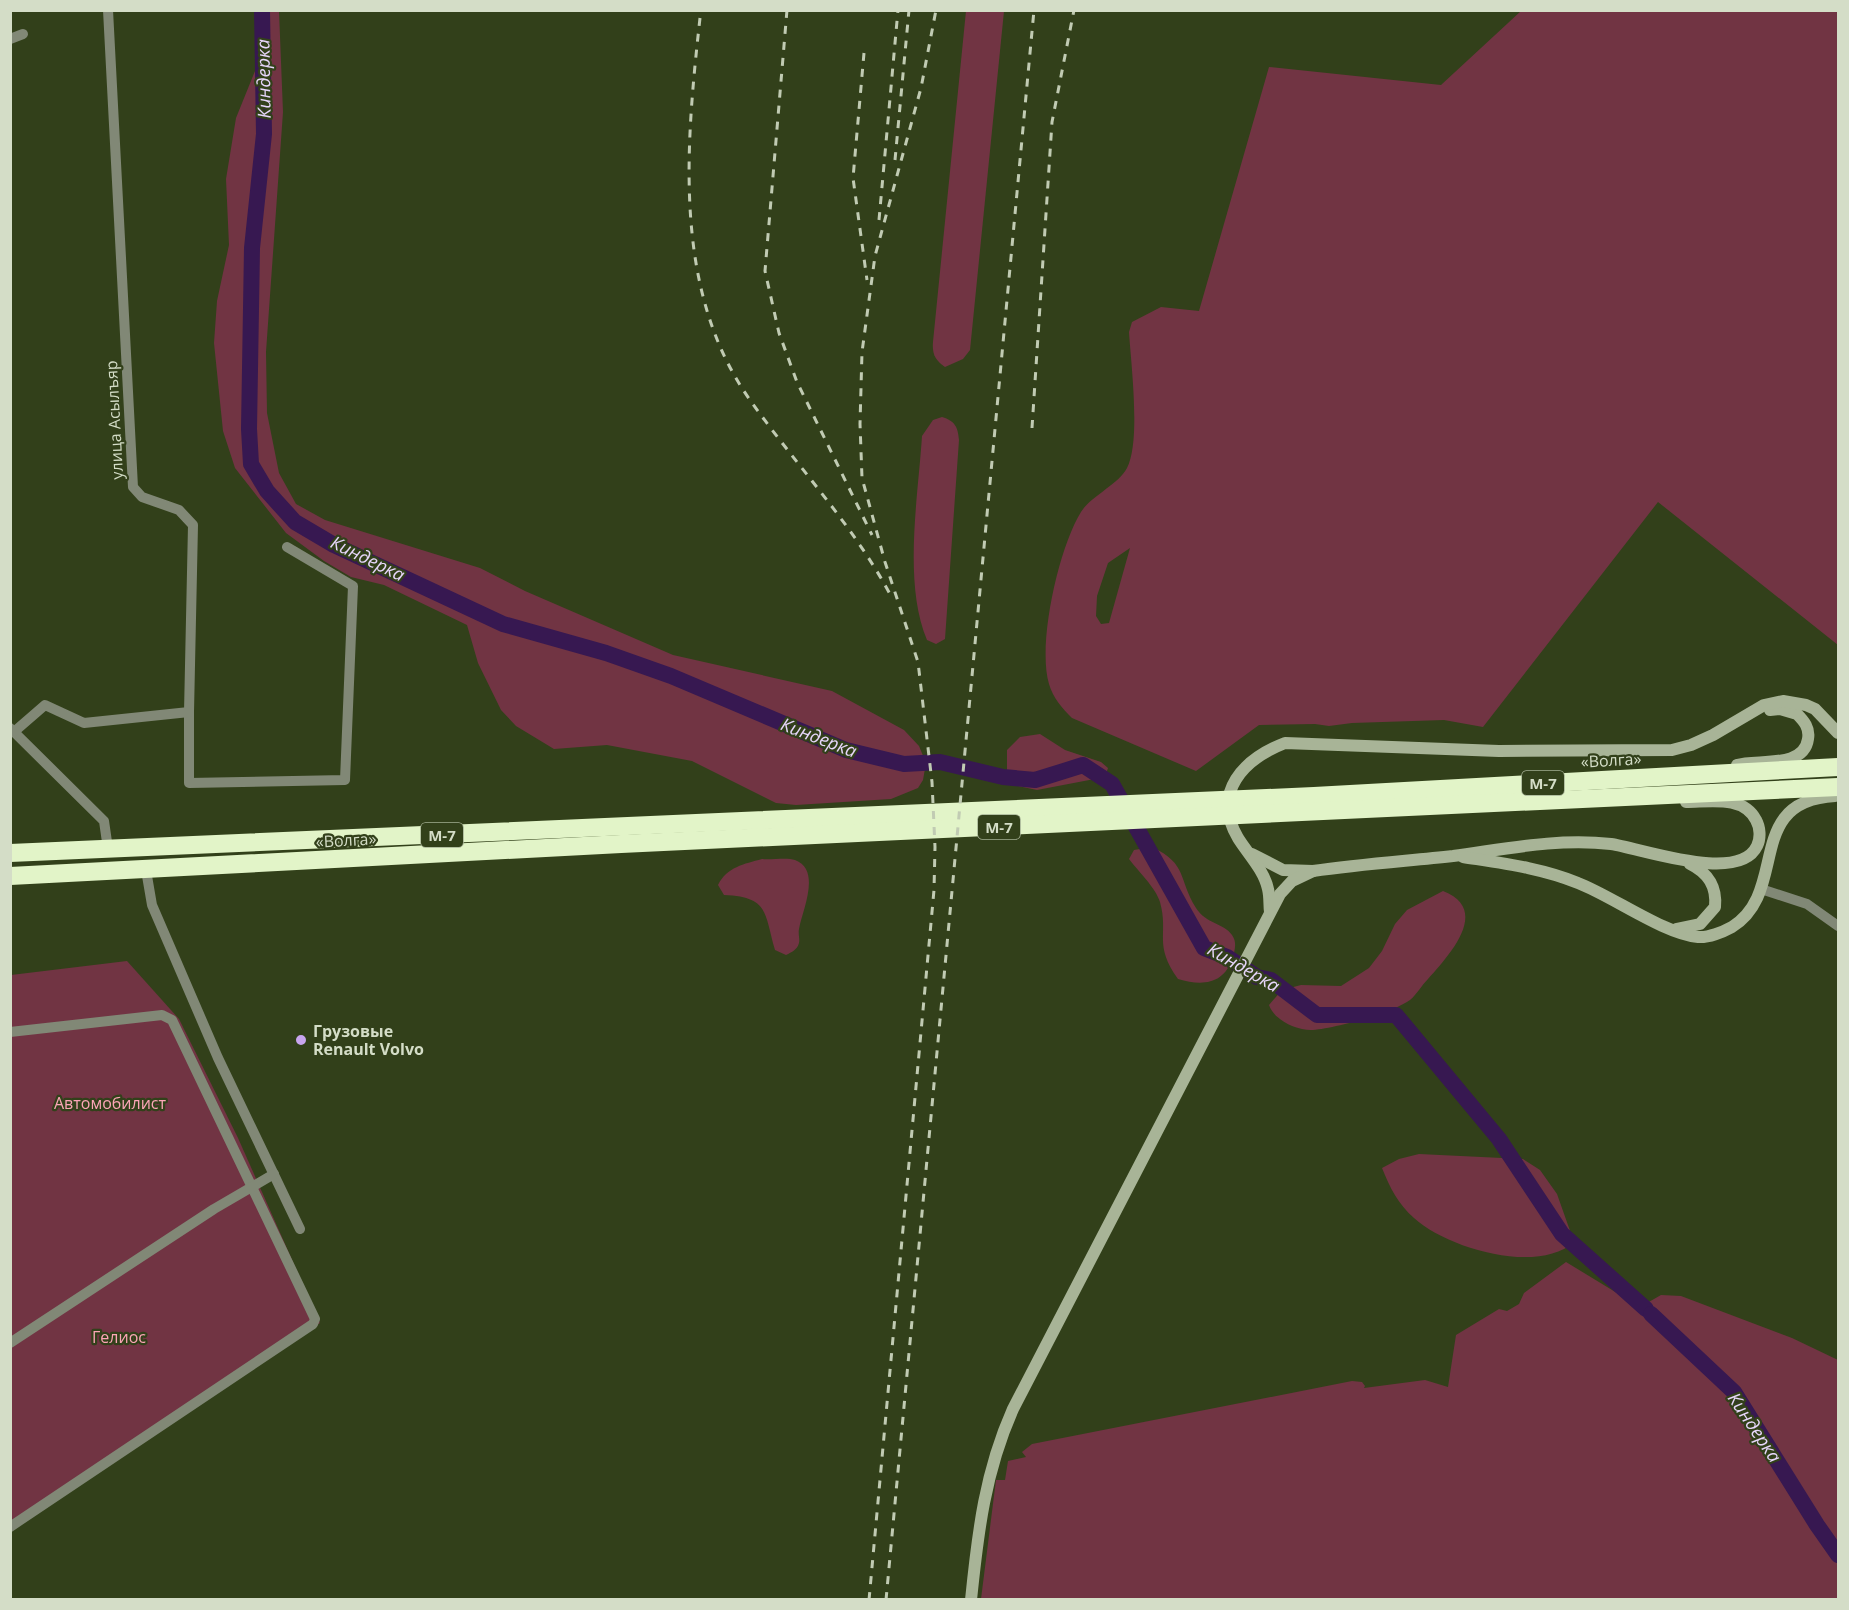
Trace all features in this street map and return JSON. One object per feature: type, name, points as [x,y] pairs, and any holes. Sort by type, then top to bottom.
[{"type":"highway","name":"«Волга»","points":[[1315,804],[1711,773],[1839,767]]},
{"type":"highway","name":"М-7","points":[[683,833],[1315,804],[1650,797],[1839,787]]},
{"type":"highway","name":"«Волга»","points":[[10,854],[108,849],[683,833]]},
{"type":"highway","name":"«Волга»","points":[[10,876],[146,870],[683,833]]},
{"type":"street","name":"улица Асылъяр","points":[[108,10],[133,487],[142,497],[179,510],[193,525],[189,783],[345,780],[353,586],[287,547]]},
{"type":"street","points":[[10,39],[23,34]]},
{"type":"street","points":[[1270,914],[1268,889],[1232,825],[1229,807],[1231,787],[1249,762],[1263,752],[1285,743],[1499,751],[1672,750],[1691,745],[1743,719],[1764,705],[1783,701],[1794,702],[1815,710],[1839,733]]},
{"type":"street","points":[[108,849],[104,821],[13,729],[45,705],[84,723],[189,712]]},
{"type":"street","points":[[1711,773],[1743,764],[1786,760],[1802,752],[1807,744],[1808,730],[1797,714],[1780,709],[1743,719]]},
{"type":"street","points":[[1453,856],[1514,865],[1576,882],[1671,930],[1699,937],[1724,932],[1741,921],[1751,910],[1761,889],[1774,839],[1788,812],[1803,801],[1839,795]]},
{"type":"street","points":[[1247,851],[1283,870],[1313,871],[1453,856],[1516,845],[1585,843],[1611,844],[1708,863],[1738,862],[1754,852],[1758,844],[1759,826],[1751,812],[1741,804],[1684,802],[1650,797]]},
{"type":"street","points":[[1671,930],[1686,929],[1700,924],[1710,915],[1716,900],[1713,884],[1701,869],[1678,858]]},
{"type":"street","points":[[146,870],[152,905],[218,1058],[300,1229]]},
{"type":"street","points":[[971,1599],[986,1485],[999,1440],[1018,1398],[1270,914],[1285,888],[1292,881],[1313,871]]},
{"type":"street","points":[[1761,889],[1807,904],[1839,926]]},
{"type":"street","points":[[10,1032],[162,1015],[172,1020],[308,1300],[315,1319],[313,1324],[10,1527]]},
{"type":"street","points":[[10,1343],[274,1174]]},
{"type":"green space","points":[[256,11],[279,11],[283,112],[266,352],[267,413],[279,473],[296,504],[325,520],[480,568],[525,591],[673,655],[832,691],[904,730],[919,746],[926,763],[923,780],[918,788],[891,799],[796,805],[776,803],[692,761],[607,745],[554,749],[516,726],[501,710],[478,663],[467,625],[384,585],[351,577],[324,561],[286,533],[235,468],[223,431],[214,343],[217,301],[229,245],[226,179],[236,118],[255,71]]},
{"type":"green space","points":[[966,11],[1004,11],[970,350],[963,359],[945,367],[935,356],[933,342]]},
{"type":"green space","points":[[1521,11],[1838,11],[1838,645],[1658,502],[1483,727],[1444,720],[1329,726],[1259,725],[1196,771],[1072,718],[1058,702],[1049,684],[1046,667],[1048,621],[1058,571],[1065,548],[1081,512],[1123,474],[1131,456],[1134,440],[1134,402],[1129,332],[1132,322],[1161,307],[1199,311],[1269,67],[1441,85]],"holes":[[[1130,548],[1109,623],[1101,624],[1096,616],[1097,596],[1108,563]]]},
{"type":"green space","points":[[942,417],[955,425],[959,440],[945,639],[936,644],[927,640],[920,617],[916,593],[914,540],[922,436],[933,420]]},
{"type":"green space","points":[[1040,734],[1065,750],[1101,762],[1108,768],[1105,777],[1037,790],[1018,786],[1007,770],[1007,750],[1020,737]]},
{"type":"green space","points":[[1152,847],[1163,853],[1177,866],[1190,898],[1200,913],[1229,931],[1234,938],[1233,957],[1224,973],[1218,978],[1204,982],[1178,979],[1170,967],[1164,948],[1160,902],[1151,885],[1129,859],[1134,850]]},
{"type":"green space","points":[[762,859],[795,860],[803,865],[807,872],[808,892],[799,929],[799,943],[796,949],[786,955],[775,950],[766,916],[757,903],[739,896],[724,895],[718,885],[731,870]]},
{"type":"green space","points":[[1443,891],[1457,899],[1464,910],[1465,921],[1461,934],[1446,958],[1410,1000],[1363,1019],[1313,1030],[1300,1029],[1287,1023],[1272,1010],[1269,1005],[1282,990],[1301,985],[1341,986],[1369,968],[1382,951],[1395,924],[1407,910]]},
{"type":"green space","points":[[127,961],[179,1019],[238,1138],[320,1323],[11,1531],[11,975]]},
{"type":"green space","points":[[1419,1154],[1523,1159],[1540,1170],[1557,1194],[1574,1242],[1558,1252],[1516,1257],[1492,1254],[1469,1247],[1429,1229],[1403,1207],[1391,1189],[1382,1168],[1399,1159]]},
{"type":"green space","points":[[1566,1262],[1640,1307],[1661,1295],[1681,1296],[1792,1338],[1838,1360],[1838,1599],[981,1599],[996,1480],[1005,1480],[1008,1461],[1026,1457],[1022,1452],[1032,1444],[1352,1381],[1362,1382],[1364,1388],[1425,1380],[1448,1387],[1456,1335],[1499,1309],[1507,1311],[1519,1304],[1524,1293]]},
{"type":"waterway","name":"Киндерка","points":[[262,10],[264,134],[252,248],[249,429],[251,464],[267,491],[295,522],[334,545],[503,624],[606,653],[671,676],[846,750],[904,764],[940,762],[1003,777],[1035,780],[1083,765],[1112,784],[1204,948],[1227,957],[1257,977],[1271,980],[1317,1015],[1396,1015],[1499,1139],[1562,1234],[1646,1309]]},
{"type":"waterway","name":"Киндерка","points":[[1651,1314],[1734,1392],[1838,1555]]},
{"type":"railway","points":[[787,10],[765,271],[779,333],[797,382],[872,535]]},
{"type":"railway","points":[[879,220],[898,10]]},
{"type":"railway","points":[[895,160],[909,10]]},
{"type":"railway","points":[[869,1600],[934,890],[935,847],[932,782],[918,662],[885,562],[862,478],[860,424],[862,352],[875,256],[921,88],[936,10]]},
{"type":"railway","points":[[886,1600],[1034,10]]},
{"type":"railway","points":[[1032,428],[1052,122],[1074,10]]},
{"type":"railway","points":[[700,18],[691,116],[690,215],[696,264],[707,312],[725,357],[750,400],[860,545],[891,596]]},
{"type":"railway","points":[[864,53],[853,178],[867,280]]},
{"type":"place","name":"Грузовые Renault Volvo","points":[[301,1040]]},
{"type":"park label","name":"Автомобилист","points":[[110,1103]]},
{"type":"park label","name":"Гелиос","points":[[119,1337]]}]
